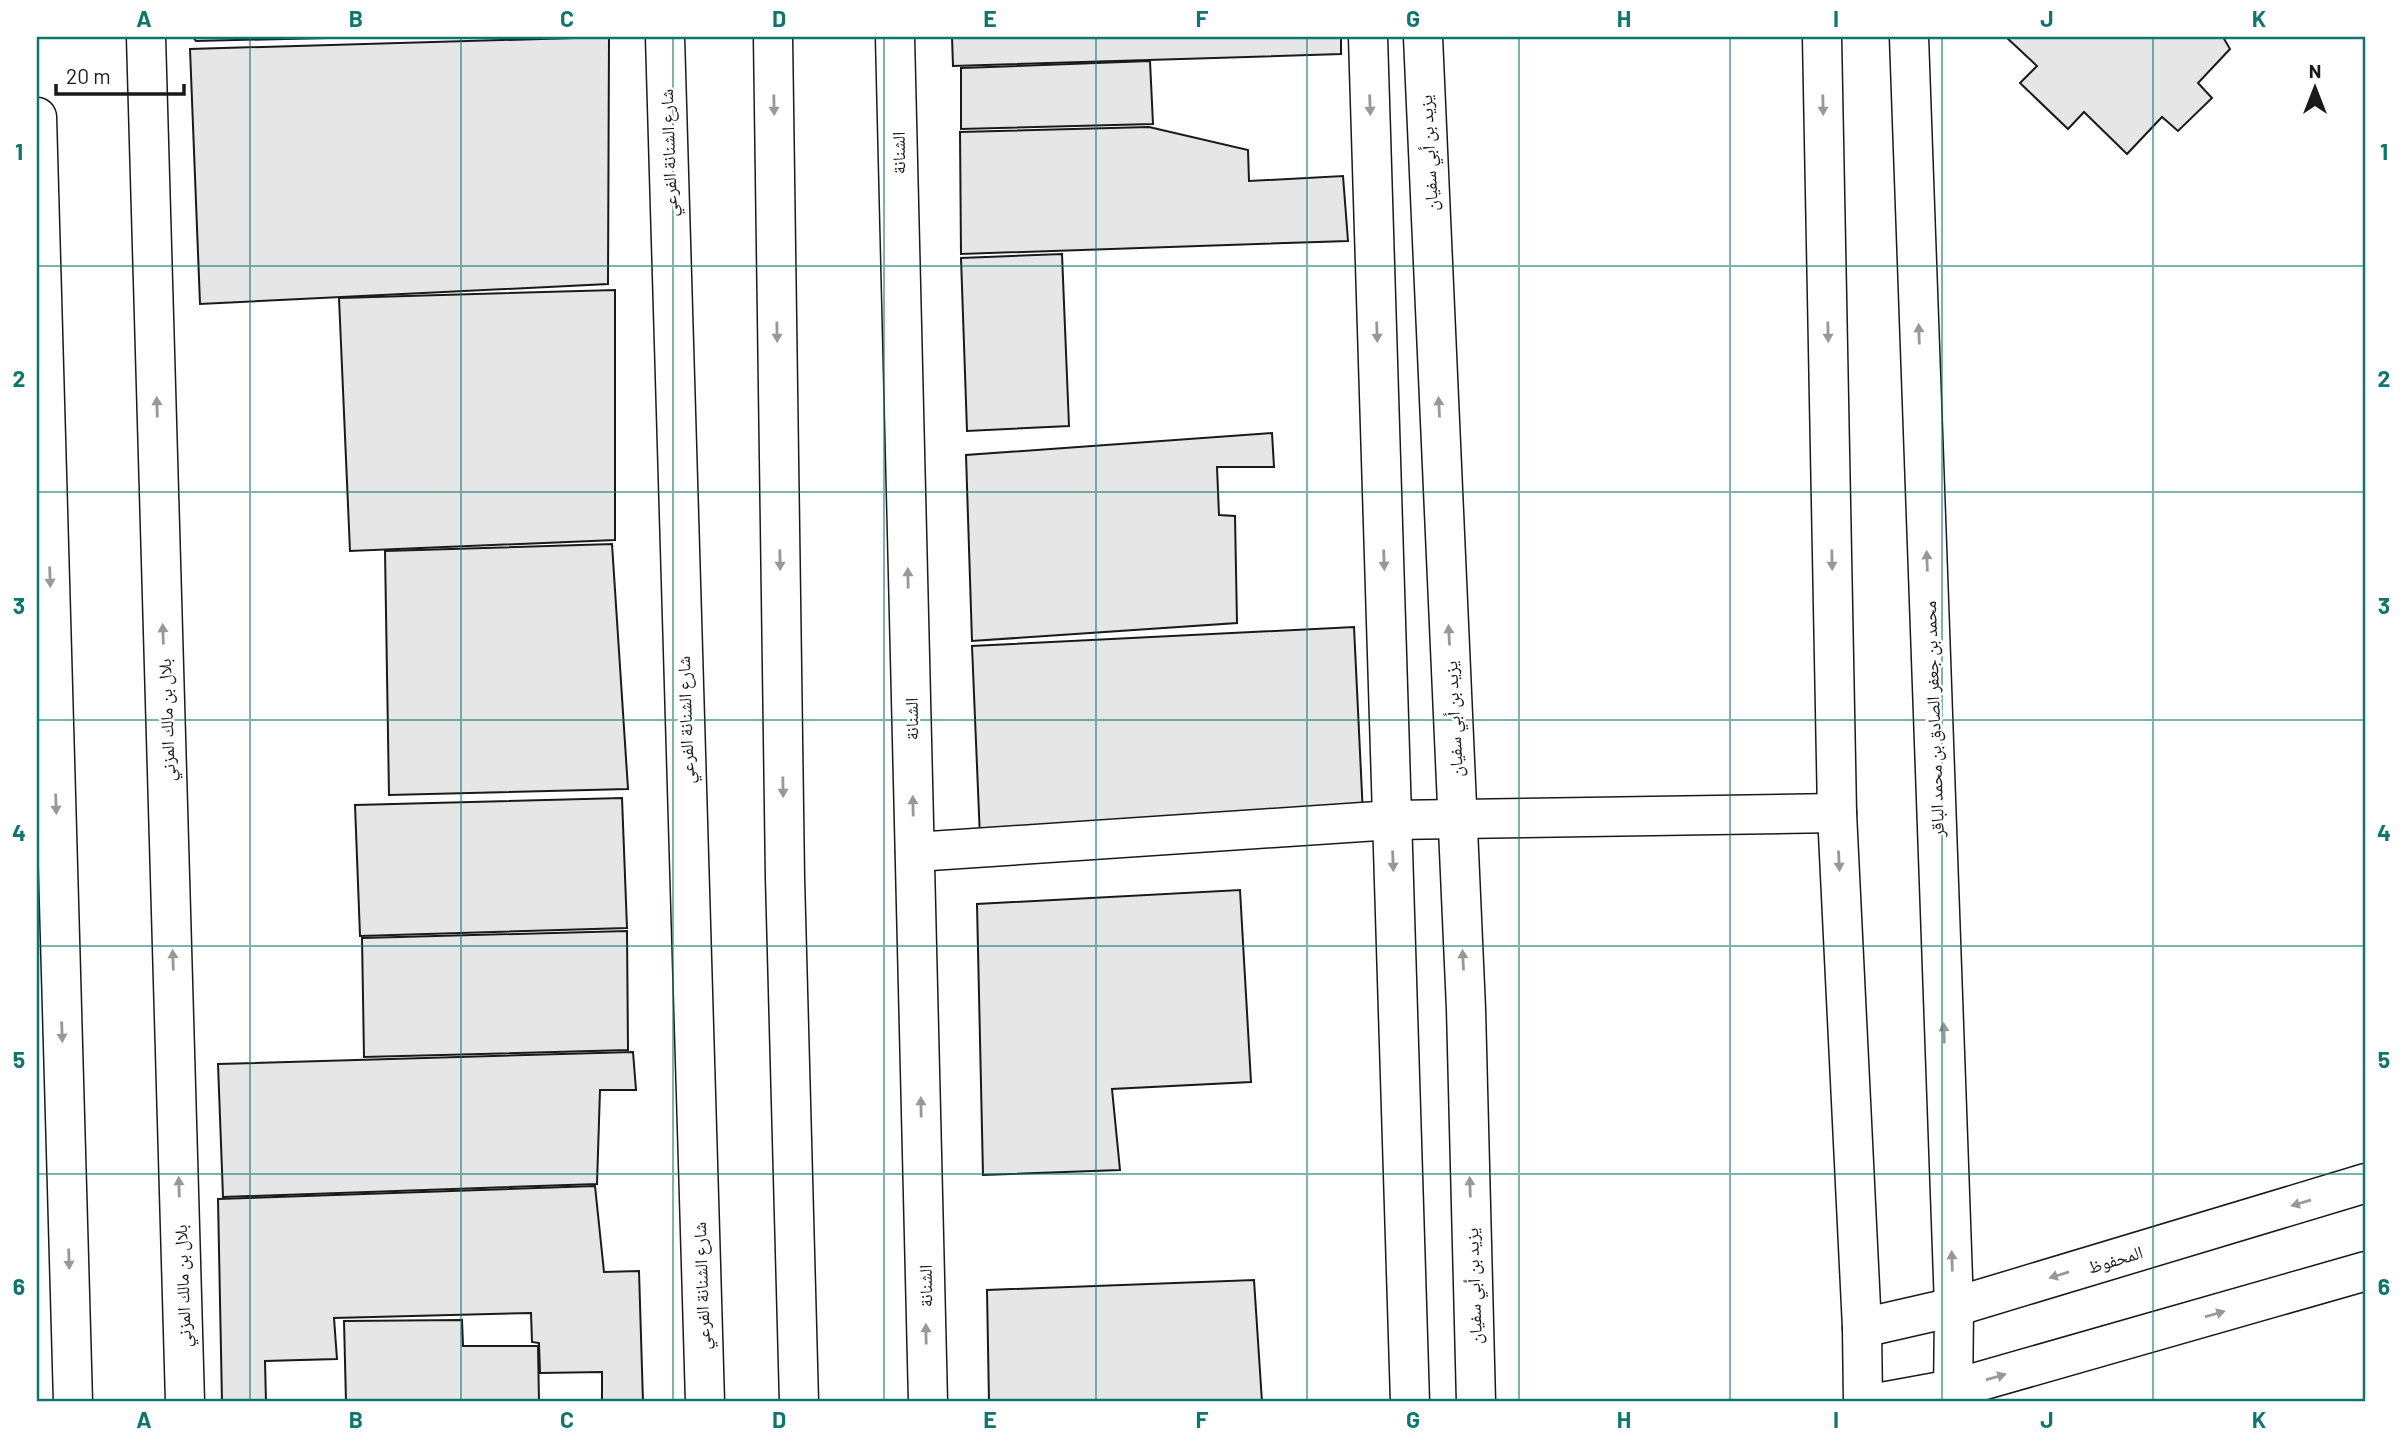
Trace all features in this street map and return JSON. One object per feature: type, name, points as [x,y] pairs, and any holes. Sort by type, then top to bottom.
[{"type":"street","name":"بلال بن مالك المزني","points":[[146,37],[186,1402]]},
{"type":"street","name":"شارع الشنانة الفرعي","points":[[665,37],[705,1402]]},
{"type":"street","points":[[773,37],[785,878],[799,1402]]},
{"type":"street","name":"الشنانة","points":[[895,37],[928,1402]]},
{"type":"street","points":[[1368,37],[1410,1402]]},
{"type":"street","name":"يزيد بن أبي سفيان","points":[[1423,37],[1466,1009],[1476,1402]]},
{"type":"street","points":[[1822,37],[1837,813],[1862,1328],[1863,1402]]},
{"type":"street","name":"محمد بن جعفر الصادق بن محمد الباقر","points":[[1909,37],[1954,1307],[1953,1396]]},
{"type":"street","points":[[37,117],[49,963],[73,1402]]},
{"type":"street","points":[[915,852],[1392,820],[1837,813]]},
{"type":"street","name":"المحفوظ","points":[[1862,1328],[1954,1307],[2366,1184]]},
{"type":"street","points":[[1882,1402],[1953,1396],[2366,1271]]},
{"type":"building","points":[[193,37],[370,37],[196,41]]},
{"type":"building","points":[[609,37],[608,284],[200,304],[190,49]]},
{"type":"building","points":[[952,37],[1341,37],[1341,54],[953,66]]},
{"type":"building","points":[[2006,37],[2223,37],[2230,49],[2198,83],[2212,98],[2178,131],[2162,117],[2127,154],[2084,112],[2068,129],[2020,83],[2037,66]]},
{"type":"building","points":[[1150,61],[1153,124],[961,129],[961,68]]},
{"type":"building","points":[[1149,127],[1248,150],[1249,181],[1343,176],[1348,241],[961,254],[960,132]]},
{"type":"building","points":[[1062,254],[1069,426],[967,431],[961,258]]},
{"type":"building","points":[[615,290],[615,540],[350,551],[339,298]]},
{"type":"building","points":[[1272,433],[1274,467],[1217,467],[1219,515],[1235,516],[1237,623],[972,641],[966,455]]},
{"type":"building","points":[[612,544],[628,789],[389,795],[385,551]]},
{"type":"building","points":[[1354,627],[1363,815],[980,838],[972,646]]},
{"type":"building","points":[[622,798],[627,928],[360,936],[355,805]]},
{"type":"building","points":[[1240,890],[1251,1082],[1112,1089],[1120,1170],[983,1175],[977,904]]},
{"type":"building","points":[[627,931],[628,1050],[364,1057],[362,938]]},
{"type":"building","points":[[633,1052],[636,1090],[600,1090],[597,1184],[223,1197],[218,1064]]},
{"type":"building","points":[[595,1186],[604,1272],[639,1271],[643,1402],[602,1402],[602,1372],[540,1373],[539,1343],[532,1342],[531,1313],[334,1318],[337,1359],[265,1361],[266,1402],[222,1402],[218,1199]]},
{"type":"building","points":[[1254,1280],[1262,1402],[989,1402],[987,1290]]},
{"type":"building","points":[[462,1320],[463,1346],[538,1346],[539,1402],[346,1402],[344,1321]]}]
